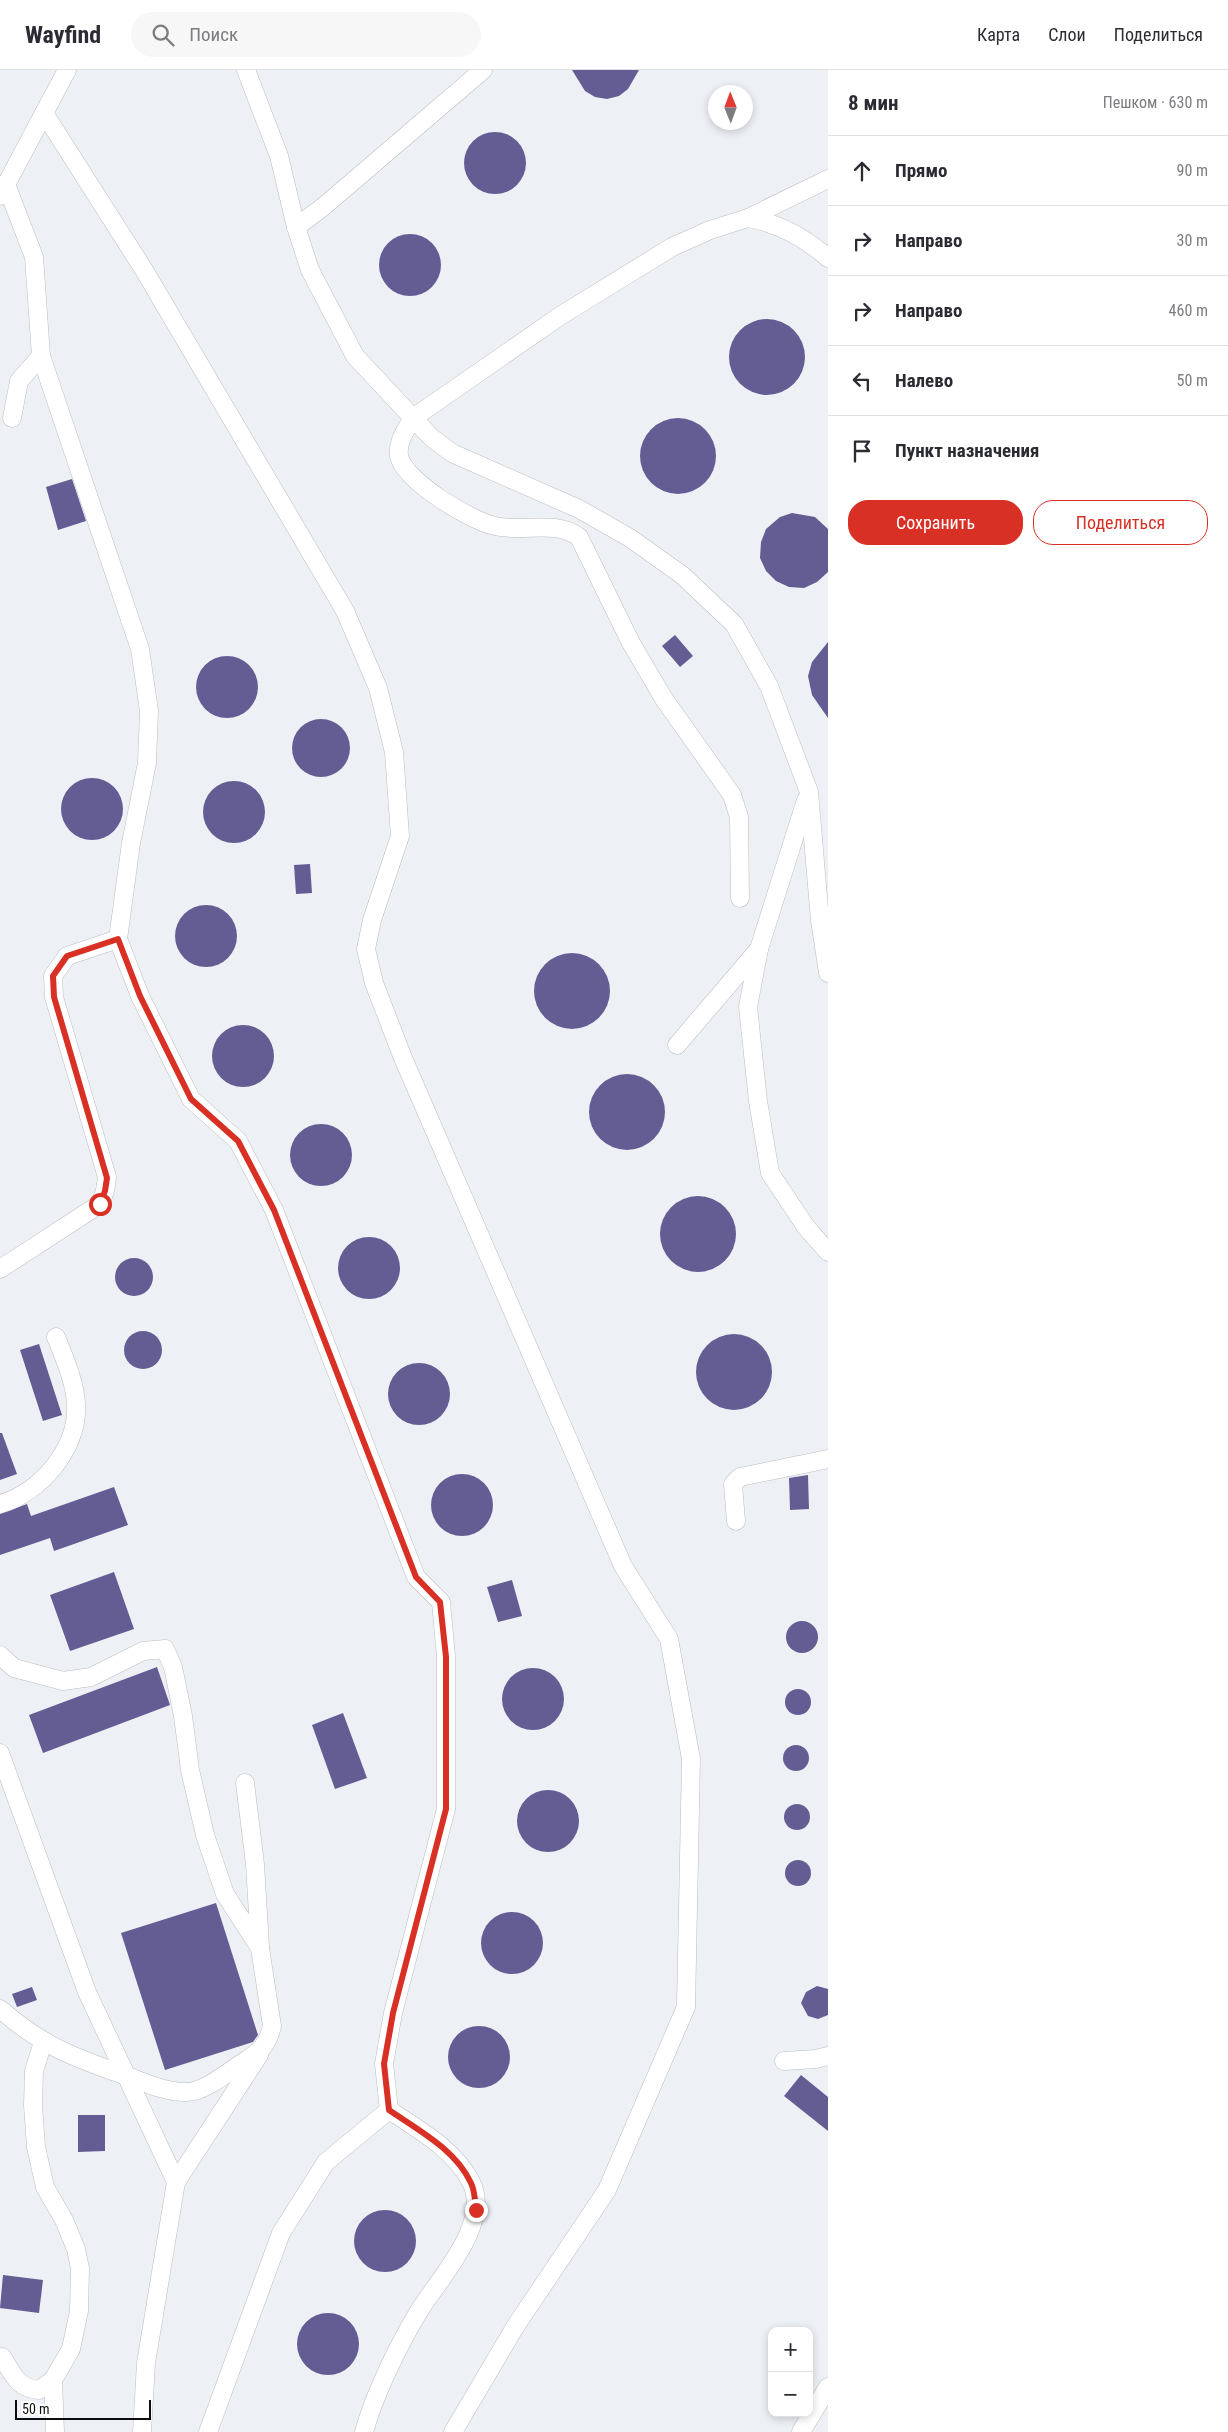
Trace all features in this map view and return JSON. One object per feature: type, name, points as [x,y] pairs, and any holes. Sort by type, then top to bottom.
[{"type":"lane","points":[[67,70],[3,192],[34,257],[41,356],[140,649],[149,711],[147,763],[131,843],[118,939],[140,996],[191,1099],[238,1141],[274,1210],[416,1577],[440,1602],[446,1657],[446,1809],[393,2013],[384,2064],[389,2110]]},
{"type":"lane","points":[[246,70],[279,156],[296,227],[310,270],[355,356],[432,438],[452,453],[579,509],[630,538],[682,575],[734,624],[769,686],[809,792],[820,920],[828,973]]},
{"type":"lane","points":[[296,227],[323,207],[483,70]]},
{"type":"lane","points":[[44,113],[144,270],[345,611],[378,688],[394,752],[400,836],[372,920],[366,949],[374,983],[403,1058],[622,1566],[669,1639],[691,1759],[686,2007],[607,2190],[515,2327],[453,2432]]},
{"type":"lane","points":[[740,898],[739,817],[732,795],[664,699],[631,642],[579,537],[569,530],[557,527],[523,529],[494,526],[452,508],[410,475],[399,458],[399,442],[413,418],[560,316],[672,247],[710,230],[748,218],[828,179]]},
{"type":"lane","points":[[748,218],[769,221],[816,248],[828,258]]},
{"type":"lane","points":[[12,418],[19,381],[41,356]]},
{"type":"lane","points":[[809,792],[759,949],[748,1007],[758,1101],[770,1173],[806,1227],[828,1252]]},
{"type":"lane","points":[[0,1269],[100,1204],[105,1191],[107,1178],[54,997],[53,976],[67,956],[118,939]]},
{"type":"lane","points":[[677,1045],[759,949]]},
{"type":"lane","points":[[0,1504],[10,1502],[40,1482],[57,1464],[76,1421],[76,1401],[56,1337]]},
{"type":"lane","points":[[736,1521],[733,1484],[740,1477],[828,1459]]},
{"type":"lane","points":[[0,1655],[14,1668],[63,1681],[92,1677],[143,1651],[164,1649],[174,1667],[184,1716],[190,1770],[205,1835],[225,1894],[260,1948]]},
{"type":"lane","points":[[0,1753],[87,1992],[176,2182]]},
{"type":"lane","points":[[142,2432],[146,2363],[176,2182],[264,2048],[270,2038],[272,2026],[260,1948],[255,1864],[245,1783]]},
{"type":"lane","points":[[0,2008],[43,2042],[97,2067],[156,2087],[187,2093],[213,2083],[264,2048]]},
{"type":"lane","points":[[2,2357],[16,2379],[27,2388],[39,2390],[53,2380],[71,2349],[79,2311],[80,2268],[76,2249],[64,2220],[45,2188],[36,2147],[33,2104],[34,2071],[43,2042]]},
{"type":"lane","points":[[784,2061],[816,2059],[828,2056]]},
{"type":"lane","points":[[208,2432],[281,2233],[326,2162],[389,2110]]},
{"type":"lane","points":[[364,2432],[368,2415],[396,2355],[419,2312],[467,2237],[476,2210],[471,2183],[455,2160],[434,2140],[389,2110]]},
{"type":"lane","points":[[53,2380],[54,2432]]},
{"type":"lane","points":[[802,2432],[828,2387]]},
{"type":"building","points":[[572,70],[639,70],[628,89],[619,96],[607,99],[595,97],[585,91]]},
{"type":"building","points":[[489,132],[501,132],[517,141],[524,151],[526,163],[524,175],[517,185],[501,194],[489,194],[478,189],[469,180],[464,169],[464,157],[469,146],[478,137]]},
{"type":"building","points":[[404,234],[416,234],[432,243],[439,253],[441,265],[439,277],[432,287],[416,296],[404,296],[393,291],[384,282],[379,271],[379,259],[384,248],[393,239]]},
{"type":"building","points":[[767,319],[781,322],[794,330],[802,343],[805,357],[802,371],[794,384],[781,392],[767,395],[753,392],[740,384],[732,371],[729,357],[732,343],[740,330],[753,322]]},
{"type":"building","points":[[678,418],[692,421],[705,429],[713,442],[716,456],[713,470],[705,483],[692,491],[678,494],[664,491],[651,483],[643,470],[640,456],[643,442],[651,429],[664,421]]},
{"type":"building","points":[[72,479],[86,521],[58,530],[46,487]]},
{"type":"building","points":[[792,513],[815,517],[828,529],[828,572],[817,582],[804,588],[789,587],[776,581],[766,571],[760,558],[761,542],[766,529],[780,517]]},
{"type":"building","points":[[675,635],[693,656],[680,667],[662,646]]},
{"type":"building","points":[[828,642],[828,718],[812,695],[808,676],[812,662]]},
{"type":"building","points":[[227,656],[239,658],[249,665],[256,675],[258,687],[256,699],[249,709],[239,716],[227,718],[215,716],[205,709],[198,699],[196,687],[198,675],[205,665],[215,658]]},
{"type":"building","points":[[321,719],[332,721],[345,732],[350,748],[348,759],[337,772],[321,777],[310,775],[297,764],[292,748],[294,737],[305,724]]},
{"type":"building","points":[[92,778],[104,780],[114,787],[121,797],[123,809],[121,821],[114,831],[104,838],[92,840],[80,838],[70,831],[63,821],[61,809],[63,797],[70,787],[80,780]]},
{"type":"building","points":[[234,781],[246,783],[256,790],[263,800],[265,812],[263,824],[256,834],[246,841],[234,843],[222,841],[212,834],[205,824],[203,812],[205,800],[212,790],[222,783]]},
{"type":"building","points":[[310,864],[312,893],[296,894],[294,865]]},
{"type":"building","points":[[206,905],[218,907],[228,914],[235,924],[237,936],[235,948],[228,958],[218,965],[206,967],[194,965],[184,958],[177,948],[175,936],[177,924],[184,914],[194,907]]},
{"type":"building","points":[[572,953],[586,956],[599,964],[607,977],[610,991],[607,1005],[599,1018],[586,1026],[572,1029],[558,1026],[545,1018],[537,1005],[534,991],[537,977],[545,964],[558,956]]},
{"type":"building","points":[[243,1025],[255,1027],[265,1034],[272,1044],[274,1056],[272,1068],[265,1078],[255,1085],[243,1087],[231,1085],[221,1078],[214,1068],[212,1056],[214,1044],[221,1034],[231,1027]]},
{"type":"building","points":[[627,1074],[641,1077],[654,1085],[662,1098],[665,1112],[662,1126],[654,1139],[641,1147],[627,1150],[613,1147],[600,1139],[592,1126],[589,1112],[592,1098],[600,1085],[613,1077]]},
{"type":"building","points":[[321,1124],[333,1126],[343,1133],[350,1143],[352,1155],[350,1167],[343,1177],[333,1184],[321,1186],[309,1184],[299,1177],[292,1167],[290,1155],[292,1143],[299,1133],[309,1126]]},
{"type":"building","points":[[698,1196],[712,1199],[725,1207],[733,1220],[736,1234],[733,1248],[725,1261],[712,1269],[698,1272],[684,1269],[671,1261],[663,1248],[660,1234],[663,1220],[671,1207],[684,1199]]},
{"type":"building","points":[[369,1237],[381,1239],[391,1246],[398,1256],[400,1268],[398,1280],[391,1290],[381,1297],[369,1299],[357,1297],[347,1290],[340,1280],[338,1268],[340,1256],[347,1246],[357,1239]]},
{"type":"building","points":[[134,1258],[148,1263],[153,1277],[148,1291],[134,1296],[120,1291],[115,1277],[120,1263]]},
{"type":"building","points":[[143,1331],[157,1336],[162,1350],[157,1364],[143,1369],[129,1364],[124,1350],[129,1336]]},
{"type":"building","points":[[734,1334],[748,1337],[761,1345],[769,1358],[772,1372],[769,1386],[761,1399],[748,1407],[734,1410],[720,1407],[707,1399],[699,1386],[696,1372],[699,1358],[707,1345],[720,1337]]},
{"type":"building","points":[[39,1344],[62,1415],[43,1421],[20,1350]]},
{"type":"building","points":[[419,1363],[431,1365],[441,1372],[448,1382],[450,1394],[448,1406],[441,1416],[431,1423],[419,1425],[407,1423],[397,1416],[390,1406],[388,1394],[390,1382],[397,1372],[407,1365]]},
{"type":"building","points":[[0,1433],[2,1433],[17,1474],[0,1480]]},
{"type":"building","points":[[462,1474],[474,1476],[484,1483],[491,1493],[493,1505],[491,1517],[484,1527],[474,1534],[462,1536],[450,1534],[440,1527],[433,1517],[431,1505],[433,1493],[440,1483],[450,1476]]},
{"type":"building","points":[[808,1475],[809,1509],[790,1510],[789,1478]]},
{"type":"building","points":[[114,1487],[128,1525],[54,1551],[50,1538],[0,1555],[0,1514],[27,1504],[31,1516]]},
{"type":"building","points":[[114,1572],[134,1629],[70,1651],[50,1595]]},
{"type":"building","points":[[512,1580],[522,1616],[498,1622],[487,1587]]},
{"type":"building","points":[[802,1621],[808,1622],[813,1626],[817,1631],[817,1643],[813,1648],[808,1652],[802,1653],[796,1652],[791,1648],[787,1643],[786,1637],[787,1631],[791,1626],[796,1622]]},
{"type":"building","points":[[157,1667],[170,1705],[43,1753],[29,1715]]},
{"type":"building","points":[[533,1668],[545,1670],[555,1677],[562,1687],[564,1699],[562,1711],[555,1721],[545,1728],[533,1730],[521,1728],[511,1721],[504,1711],[502,1699],[504,1687],[511,1677],[521,1670]]},
{"type":"building","points":[[798,1689],[807,1693],[811,1702],[807,1711],[798,1715],[789,1711],[785,1702],[789,1693]]},
{"type":"building","points":[[343,1713],[367,1778],[335,1789],[312,1725]]},
{"type":"building","points":[[796,1745],[805,1749],[809,1758],[805,1767],[796,1771],[787,1767],[783,1758],[787,1749]]},
{"type":"building","points":[[548,1790],[560,1792],[570,1799],[577,1809],[579,1821],[577,1833],[570,1843],[560,1850],[548,1852],[536,1850],[526,1843],[519,1833],[517,1821],[519,1809],[526,1799],[536,1792]]},
{"type":"building","points":[[797,1804],[806,1808],[810,1817],[806,1826],[797,1830],[788,1826],[784,1817],[788,1808]]},
{"type":"building","points":[[798,1860],[807,1864],[811,1873],[807,1882],[798,1886],[789,1882],[785,1873],[789,1864]]},
{"type":"building","points":[[216,1903],[258,2035],[253,2042],[165,2070],[121,1933]]},
{"type":"building","points":[[512,1912],[524,1914],[534,1921],[541,1931],[543,1943],[541,1955],[534,1965],[524,1972],[512,1974],[500,1972],[490,1965],[483,1955],[481,1943],[483,1931],[490,1921],[500,1914]]},
{"type":"building","points":[[817,1986],[828,1989],[828,2015],[818,2019],[808,2016],[801,2003],[806,1992]]},
{"type":"building","points":[[32,1987],[37,2000],[17,2007],[12,1994]]},
{"type":"building","points":[[479,2026],[491,2028],[501,2035],[508,2045],[510,2057],[508,2069],[501,2079],[491,2086],[479,2088],[467,2086],[457,2079],[450,2069],[448,2057],[450,2045],[457,2035],[467,2028]]},
{"type":"building","points":[[801,2075],[828,2097],[828,2131],[784,2096]]},
{"type":"building","points":[[78,2115],[105,2115],[105,2151],[78,2152]]},
{"type":"building","points":[[385,2210],[397,2212],[407,2219],[414,2229],[416,2241],[414,2253],[407,2263],[397,2270],[385,2272],[373,2270],[363,2263],[356,2253],[354,2241],[356,2229],[363,2219],[373,2212]]},
{"type":"building","points":[[3,2275],[43,2280],[39,2313],[0,2308]]},
{"type":"building","points":[[328,2313],[340,2315],[350,2322],[357,2332],[359,2344],[357,2356],[350,2366],[340,2373],[328,2375],[316,2373],[306,2366],[299,2356],[297,2344],[299,2332],[306,2322],[316,2315]]},
{"type":"route","points":[[100,1204],[107,1178],[54,997],[53,976],[67,956],[118,939],[140,996],[191,1099],[238,1141],[274,1210],[416,1577],[440,1602],[446,1657],[446,1809],[393,2013],[384,2064],[389,2110],[434,2140],[455,2160],[471,2183],[476,2210]]}]
